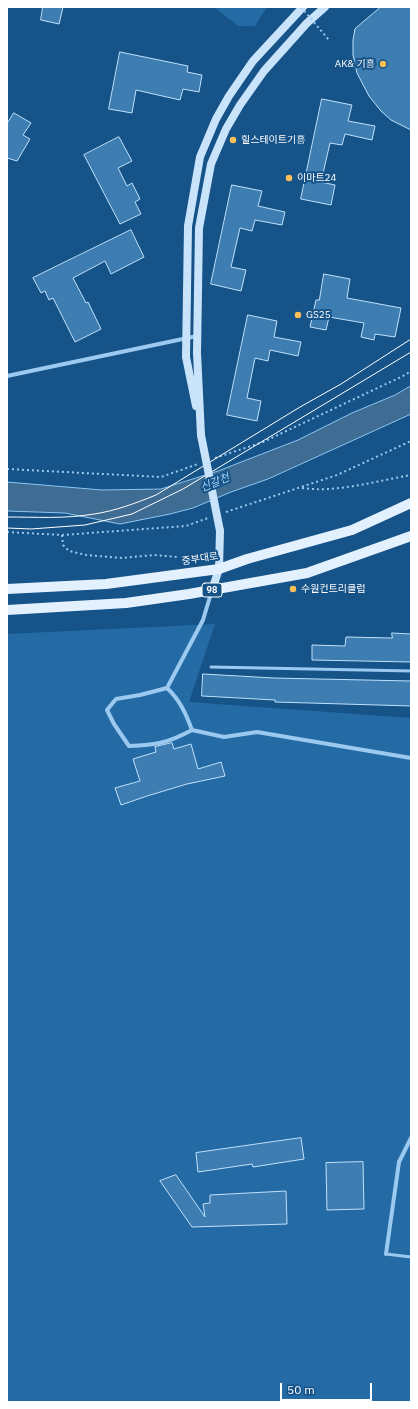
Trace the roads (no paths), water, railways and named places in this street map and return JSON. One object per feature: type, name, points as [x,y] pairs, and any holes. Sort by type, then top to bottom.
[{"type":"main road","name":"중부대로","points":[[7,589],[106,584],[218,569],[247,559],[352,530],[411,503]]},
{"type":"main road","name":"98","points":[[7,610],[126,603],[308,573],[411,536]]},
{"type":"street","points":[[302,7],[253,61],[229,96],[216,119],[200,157],[188,226],[186,357],[220,531],[218,569],[203,620],[166,688],[140,695],[116,699],[107,710],[114,724],[129,746],[153,745],[176,738],[192,730],[224,737],[257,732],[411,758]]},
{"type":"street","points":[[201,435],[197,336],[199,228],[211,164],[226,129],[240,105],[264,71],[307,23],[325,7]]},
{"type":"street","points":[[7,376],[197,336]]},
{"type":"street","points":[[396,542],[411,543]]},
{"type":"street","points":[[166,688],[175,695],[186,713],[192,730]]},
{"type":"street","points":[[386,1254],[399,1162],[411,1138]]},
{"type":"lane","points":[[211,667],[411,671]]},
{"type":"lane","points":[[386,1254],[411,1257]]},
{"type":"water","name":"신갈천","points":[[411,386],[411,414],[268,479],[231,492],[193,508],[120,524],[65,513],[7,511],[7,482],[102,490],[161,489],[218,471],[298,440],[352,413],[395,395]]},
{"type":"tram line","points":[[7,517],[83,516],[118,509],[156,495],[300,407],[341,384],[411,339]]},
{"type":"tram line","points":[[7,528],[31,529],[85,525],[132,514],[183,489],[411,352]]},
{"type":"place","name":"AK& 기흥","points":[[383,64]]},
{"type":"place","name":"힐스테이트기흥","points":[[233,140]]},
{"type":"place","name":"이마트24","points":[[289,178]]},
{"type":"place","name":"GS25","points":[[298,315]]},
{"type":"place","name":"수원컨트리클럽","points":[[293,589]]}]
